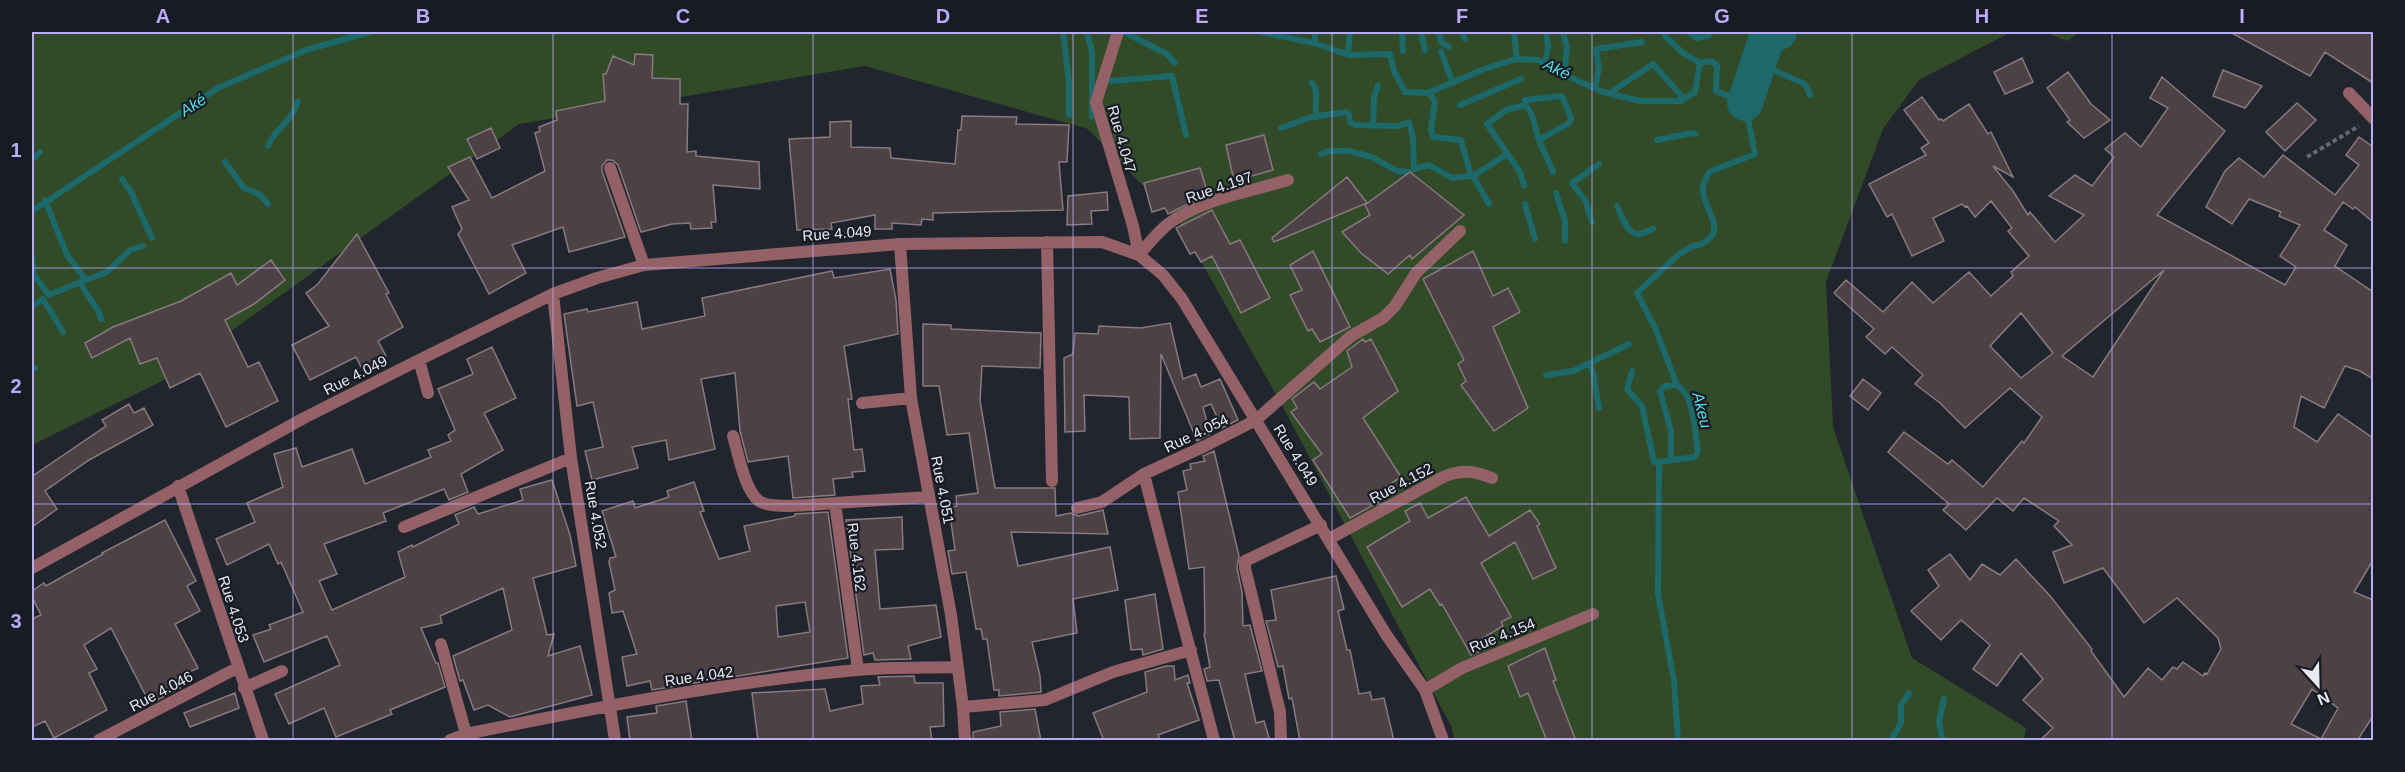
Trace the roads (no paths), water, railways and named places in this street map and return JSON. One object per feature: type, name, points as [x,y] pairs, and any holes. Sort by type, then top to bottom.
[{"type":"street","name":"Rue 4.047","points":[[1118,32],[1096,102],[1133,226],[1139,255]]},
{"type":"street","points":[[2349,93],[2373,118]]},
{"type":"street","points":[[610,168],[644,265]]},
{"type":"street","name":"Rue 4.197","points":[[1139,255],[1170,223],[1196,209],[1288,180]]},
{"type":"street","name":"Rue 4.054","points":[[1077,508],[1102,502],[1144,474],[1256,420],[1350,336],[1383,318],[1395,306],[1416,273],[1460,231]]},
{"type":"street","points":[[1047,242],[1052,481]]},
{"type":"street","name":"Rue 4.049","points":[[32,568],[178,486],[419,360],[553,294],[597,278],[644,265],[900,244],[1102,242],[1139,255],[1164,275],[1182,299],[1387,636],[1425,690],[1443,741]]},
{"type":"street","name":"Rue 4.051","points":[[900,244],[911,398],[940,551],[963,707],[965,741]]},
{"type":"street","name":"Rue 4.052","points":[[553,294],[571,458],[615,741]]},
{"type":"street","points":[[419,360],[428,393]]},
{"type":"street","points":[[862,403],[911,398]]},
{"type":"street","points":[[733,436],[752,493],[761,503],[774,505],[835,504]]},
{"type":"street","points":[[404,527],[571,458]]},
{"type":"street","name":"Rue 4.152","points":[[1329,539],[1445,476],[1460,471],[1472,471],[1492,478]]},
{"type":"street","points":[[1144,474],[1174,598],[1191,650],[1214,741]]},
{"type":"street","name":"Rue 4.053","points":[[178,486],[263,741]]},
{"type":"street","name":"Rue 4.162","points":[[858,670],[835,504],[928,497]]},
{"type":"street","points":[[1281,741],[1280,712],[1245,561],[1321,525]]},
{"type":"street","name":"Rue 4.154","points":[[1425,690],[1462,668],[1593,614]]},
{"type":"street","points":[[441,644],[466,734]]},
{"type":"street","points":[[963,707],[1045,700],[1113,672],[1191,650]]},
{"type":"street","name":"Rue 4.042","points":[[450,741],[466,734],[610,704],[858,670],[957,666]]},
{"type":"street","name":"Rue 4.046","points":[[99,741],[237,668]]},
{"type":"street","points":[[244,688],[282,671]]},
{"type":"waterway","name":"Aké","points":[[32,211],[218,88],[306,50],[370,32]]},
{"type":"waterway","points":[[1063,32],[1069,82],[1069,115]]},
{"type":"waterway","points":[[1087,32],[1092,52],[1092,117]]},
{"type":"waterway","points":[[1124,32],[1167,54],[1175,63]]},
{"type":"waterway","name":"Akeu","points":[[1260,32],[1314,43],[1349,55],[1390,54],[1394,71],[1405,92],[1428,93],[1484,69],[1516,59],[1538,60],[1603,92],[1640,101],[1681,101],[1695,92],[1700,63],[1711,61],[1717,65],[1716,91],[1745,103],[1755,154],[1709,172],[1703,188],[1704,198],[1713,222],[1712,235],[1707,241],[1694,245],[1678,255],[1637,293],[1655,328],[1677,385],[1687,397],[1693,415],[1698,451],[1695,457],[1659,462],[1658,594],[1674,681],[1678,740]]},
{"type":"waterway","points":[[1315,32],[1315,42]]},
{"type":"waterway","points":[[1348,55],[1350,32]]},
{"type":"waterway","points":[[1402,32],[1403,51]]},
{"type":"waterway","points":[[1421,32],[1425,50]]},
{"type":"waterway","points":[[1439,32],[1441,42],[1449,47]]},
{"type":"waterway","points":[[1462,32],[1465,39]]},
{"type":"waterway","points":[[1514,32],[1517,60]]},
{"type":"waterway","points":[[1545,62],[1548,46],[1546,32]]},
{"type":"waterway","points":[[1563,32],[1567,47],[1565,68]]},
{"type":"waterway","points":[[1689,32],[1697,38],[1708,36],[1711,32]]},
{"type":"waterway","name":"Aké","points":[[1745,103],[1768,34],[1779,32]]},
{"type":"waterway","points":[[1665,36],[1683,53],[1700,63]]},
{"type":"waterway","points":[[1596,83],[1599,68],[1596,49],[1642,42]]},
{"type":"waterway","points":[[1441,51],[1453,83]]},
{"type":"waterway","points":[[1614,90],[1653,64],[1684,99]]},
{"type":"waterway","points":[[1767,67],[1805,84],[1810,95]]},
{"type":"waterway","points":[[1111,81],[1172,76],[1186,135]]},
{"type":"waterway","points":[[1460,105],[1521,79]]},
{"type":"waterway","points":[[1312,83],[1316,95],[1316,117]]},
{"type":"waterway","points":[[1373,126],[1374,98],[1378,85]]},
{"type":"waterway","points":[[1349,114],[1350,122],[1355,125],[1399,126],[1409,122],[1413,138],[1414,169],[1429,165],[1452,178],[1471,176],[1461,140],[1433,137],[1431,129],[1435,102],[1430,94]]},
{"type":"waterway","points":[[1525,100],[1562,96],[1571,118],[1569,123],[1539,140]]},
{"type":"waterway","points":[[268,146],[275,134],[293,114],[298,101]]},
{"type":"waterway","points":[[1524,186],[1520,172],[1487,124],[1506,110],[1525,105],[1533,117],[1537,135],[1553,172]]},
{"type":"waterway","points":[[1281,128],[1311,117],[1346,112]]},
{"type":"waterway","points":[[1657,140],[1696,134]]},
{"type":"waterway","points":[[1321,154],[1328,151],[1349,151],[1372,157],[1397,171],[1410,172]]},
{"type":"waterway","points":[[32,160],[40,152]]},
{"type":"waterway","points":[[1489,204],[1473,176],[1507,154]]},
{"type":"waterway","points":[[225,162],[244,188],[259,194],[268,204]]},
{"type":"waterway","points":[[1592,222],[1586,202],[1572,183],[1599,164]]},
{"type":"waterway","points":[[122,179],[131,192],[152,238]]},
{"type":"waterway","points":[[1556,193],[1565,221],[1565,241]]},
{"type":"waterway","points":[[45,200],[67,255],[86,280],[107,272],[130,250],[143,246]]},
{"type":"waterway","points":[[1525,204],[1535,239]]},
{"type":"waterway","points":[[1617,206],[1625,223],[1634,233],[1640,234],[1653,229]]},
{"type":"waterway","points":[[32,256],[34,275],[49,295],[81,282],[101,319]]},
{"type":"waterway","points":[[32,306],[43,299],[63,332]]},
{"type":"waterway","points":[[1546,375],[1573,371],[1629,344]]},
{"type":"waterway","points":[[1589,364],[1593,372],[1599,408]]},
{"type":"waterway","points":[[1632,371],[1627,389],[1642,406],[1654,462]]},
{"type":"waterway","points":[[1671,460],[1671,431],[1660,391],[1665,386],[1677,385]]},
{"type":"waterway","points":[[1891,740],[1901,723],[1901,705],[1909,693]]},
{"type":"waterway","points":[[1942,737],[1939,722],[1944,698]]}]
